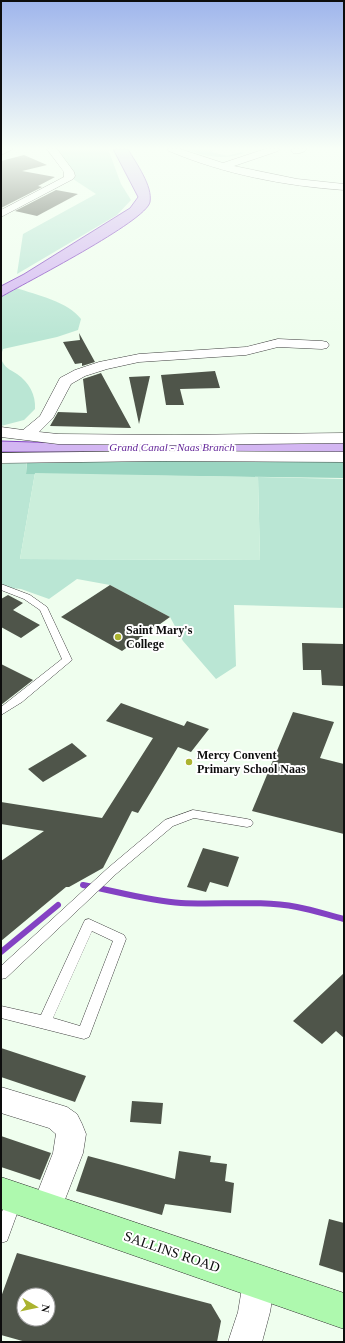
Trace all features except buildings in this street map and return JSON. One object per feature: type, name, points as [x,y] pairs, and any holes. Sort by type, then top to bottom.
[{"type":"main road","name":"SALLINS ROAD","points":[[21,1200],[344,1311]]},
{"type":"street","points":[[26,435],[46,418],[65,382],[80,373],[104,365],[151,357],[246,351],[278,343],[322,345]]},
{"type":"street","points":[[1,432],[66,439],[344,438]]},
{"type":"street","points":[[1,458],[162,456],[344,457]]},
{"type":"street","points":[[1,1100],[57,1117],[67,1124],[71,1134],[68,1153],[21,1200]]},
{"type":"street","points":[[245,1342],[254,1312],[259,1282]]},
{"type":"lane","points":[[1,587],[27,597],[44,609],[67,660],[1,712]]},
{"type":"lane","points":[[1,974],[112,871],[169,823],[193,814],[247,823]]},
{"type":"lane","points":[[1,1012],[84,1033],[120,939],[88,924],[45,1022]]},
{"type":"lane","points":[[1,1235],[21,1200]]},
{"type":"green space","points":[[64,212],[120,212],[117,215],[17,274],[23,234]]},
{"type":"green space","points":[[16,288],[51,299],[68,308],[81,319],[78,330],[57,337],[3,349],[1,355],[1,297]]},
{"type":"green space","points":[[1,359],[9,369],[25,381],[31,389],[35,409],[24,420],[1,426]]},
{"type":"green space","points":[[27,461],[26,474],[35,473],[20,559],[260,560],[258,477],[344,479],[344,608],[234,605],[236,666],[216,679],[183,641],[170,617],[110,585],[77,579],[49,599],[21,589],[1,587],[1,464]]},
{"type":"green space","points":[[35,473],[258,477],[260,560],[20,559]]},
{"type":"shaded area","points":[[28,454],[344,458],[344,478],[26,474]]},
{"type":"water","points":[[124,212],[143,212],[129,223],[83,252],[1,297],[1,286],[24,274]]},
{"type":"water","name":"Grand Canal - Naas Branch","points":[[1,441],[64,443],[344,442],[344,454],[1,452]]},
{"type":"waterway","points":[[83,885],[169,902],[254,903],[283,905],[303,908],[344,919]]},
{"type":"waterway","points":[[1,952],[58,905]]},
{"type":"place","name":"Saint Mary's College","points":[[118,637]]},
{"type":"place","name":"Mercy Convent Primary School Naas","points":[[189,762]]}]
